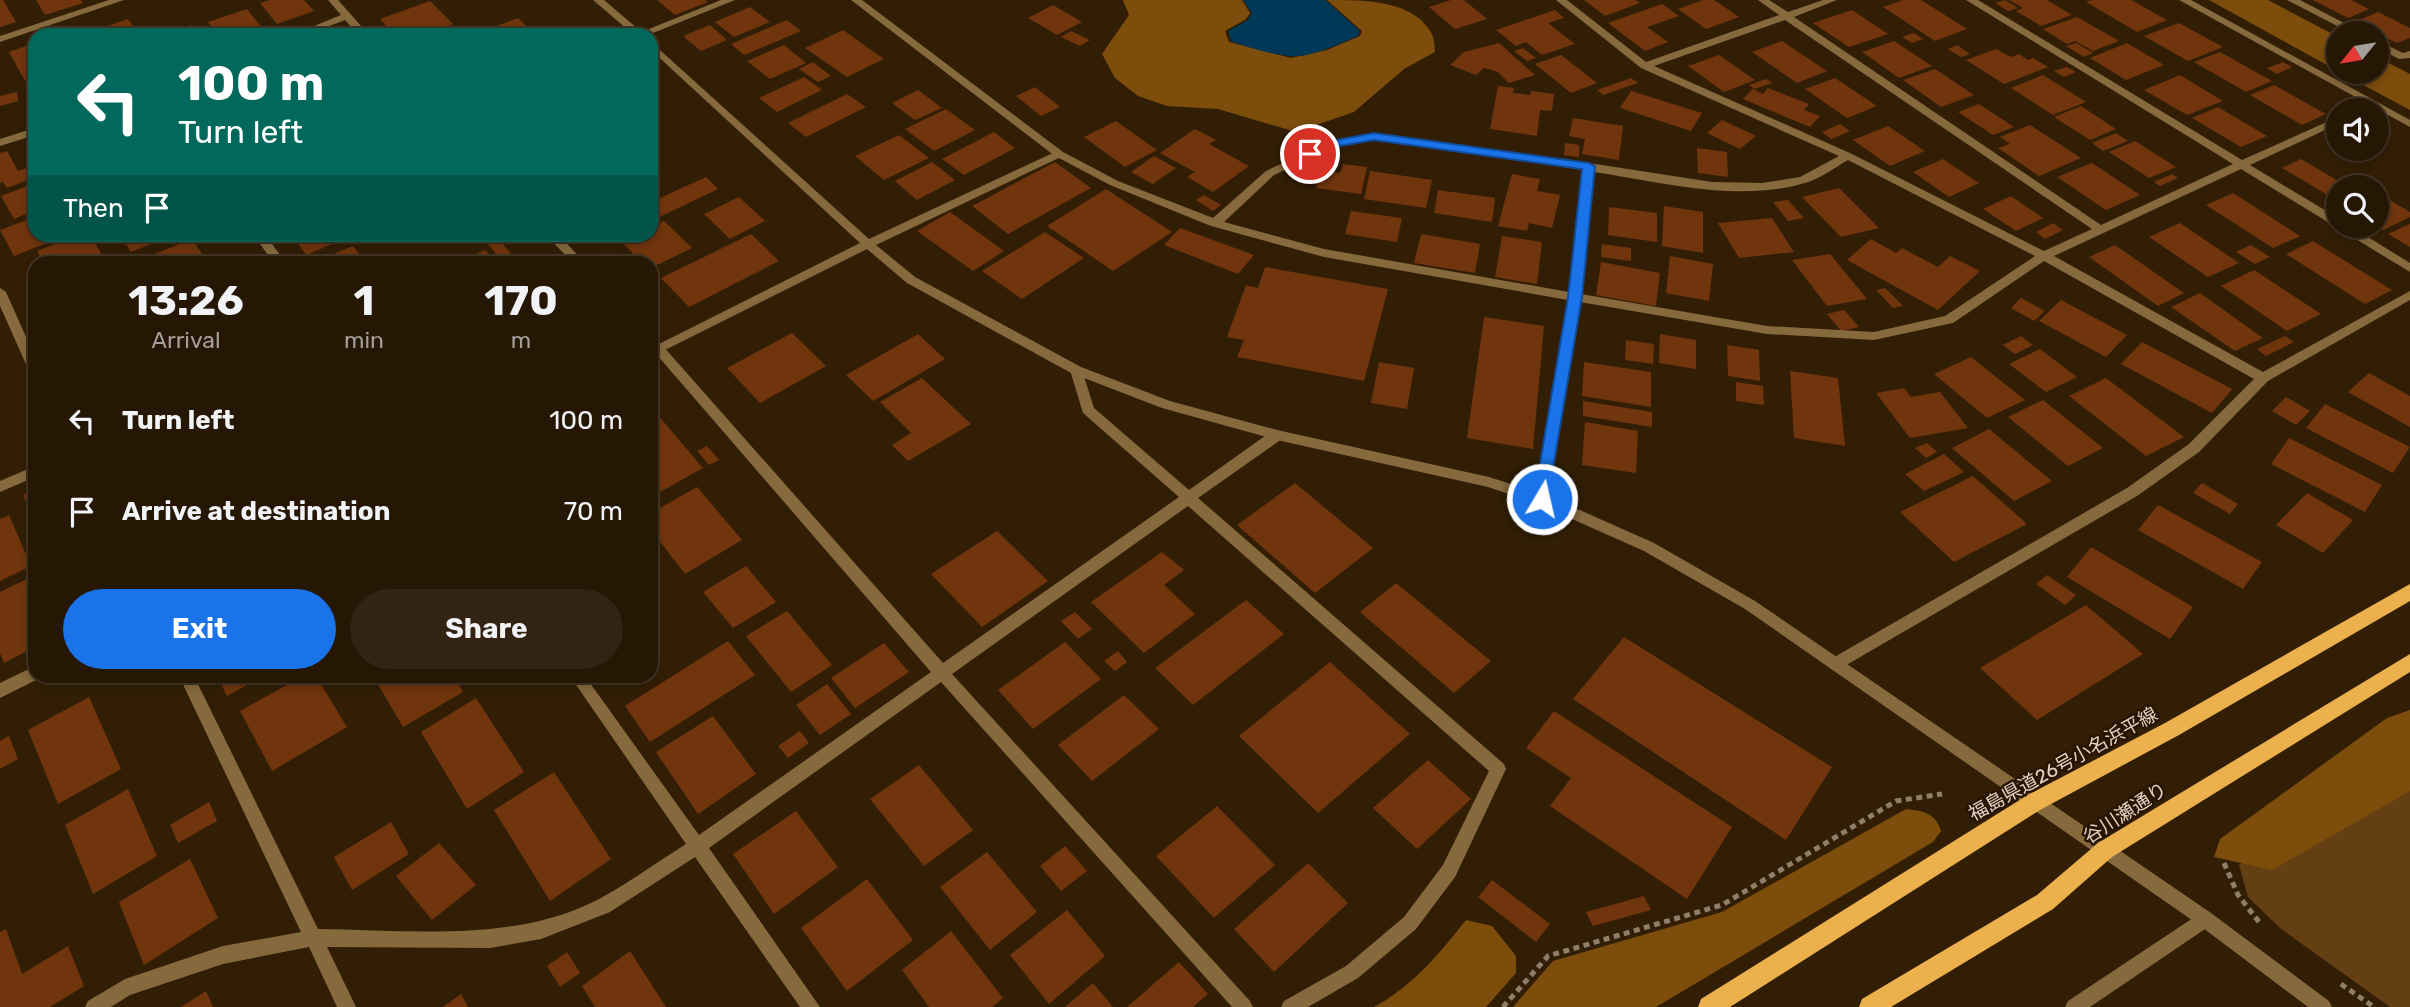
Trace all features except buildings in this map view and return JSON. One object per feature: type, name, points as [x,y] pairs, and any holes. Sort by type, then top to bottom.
[{"type":"main road","name":"福島県道26号小名浜平線","points":[[1709,1007],[2033,803],[2172,729],[2410,592]]},
{"type":"main road","name":"谷川瀬通り","points":[[1870,1007],[2045,902],[2105,850],[2410,662]]},
{"type":"street","points":[[34,28],[119,0]]},
{"type":"street","points":[[333,0],[357,28]]},
{"type":"street","points":[[598,0],[632,28]]},
{"type":"street","points":[[658,28],[730,0]]},
{"type":"street","points":[[856,0],[1059,154],[1114,183],[1215,223],[1324,253],[1767,330],[1874,336],[1949,320],[2044,256],[2326,126]]},
{"type":"street","points":[[1560,0],[1645,66],[1848,156],[2044,256],[2263,377]]},
{"type":"street","points":[[1763,0],[2102,231]]},
{"type":"street","points":[[1645,66],[1832,0]]},
{"type":"street","points":[[1971,0],[2326,215]]},
{"type":"street","points":[[2184,0],[2361,98]]},
{"type":"street","points":[[2292,0],[2334,21]]},
{"type":"street","points":[[315,28],[346,16]]},
{"type":"street","points":[[0,39],[28,30]]},
{"type":"street","points":[[2389,50],[2403,57],[2410,54]]},
{"type":"street","points":[[658,51],[868,244],[911,280],[1076,369],[1167,405],[1277,435],[1489,482],[1542,499],[1649,547],[1750,606],[1836,664],[2033,803],[2205,919],[2323,1007]]},
{"type":"street","points":[[2389,113],[2410,124]]},
{"type":"street","points":[[0,143],[28,133]]},
{"type":"street","points":[[1215,223],[1270,173],[1331,144],[1374,136],[1712,186],[1762,187],[1803,180],[1848,156]]},
{"type":"street","points":[[658,345],[1059,154]]},
{"type":"street","points":[[1542,499],[1575,297],[1589,166]]},
{"type":"street","points":[[2362,238],[2410,268]]},
{"type":"street","points":[[559,242],[572,256]]},
{"type":"street","points":[[0,292],[28,355]]},
{"type":"street","points":[[1836,664],[2132,492],[2194,448],[2263,377],[2410,295]]},
{"type":"street","points":[[658,352],[940,672],[1244,1007]]},
{"type":"street","points":[[1076,369],[1088,410],[1498,769],[1449,871],[1410,923],[1352,972],[1290,1007]]},
{"type":"street","points":[[94,1007],[125,988],[223,955],[313,938],[490,939],[541,930],[604,906],[696,847],[1277,435]]},
{"type":"street","points":[[0,488],[28,474]]},
{"type":"street","points":[[0,691],[28,677]]},
{"type":"street","points":[[189,683],[347,1007]]},
{"type":"street","points":[[582,683],[811,1007]]},
{"type":"street","points":[[2074,1007],[2205,919]]},
{"type":"path","points":[[1503,1007],[1548,956],[1722,905],[1896,801],[1942,794]]},
{"type":"path","points":[[2224,863],[2231,886],[2239,900],[2267,931]]},
{"type":"path","points":[[2331,976],[2374,1007]]},
{"type":"shaded area","points":[[1123,0],[1242,0],[1250,13],[1246,19],[1225,31],[1229,42],[1291,58],[1327,50],[1360,36],[1362,31],[1327,0],[1377,2],[1400,8],[1420,19],[1432,34],[1435,52],[1404,69],[1354,112],[1296,132],[1218,109],[1167,106],[1138,96],[1115,78],[1102,54],[1129,15]]},
{"type":"shaded area","points":[[2209,0],[2268,0],[2326,31],[2326,64]]},
{"type":"shaded area","points":[[2389,63],[2410,74],[2410,110],[2361,84],[2389,84]]},
{"type":"shaded area","points":[[2410,710],[2410,791],[2272,870],[2214,857],[2220,839],[2387,718]]},
{"type":"shaded area","points":[[2410,748],[2410,1007],[2390,1007],[2281,929],[2248,897],[2239,865]]},
{"type":"shaded area","points":[[1906,809],[1923,812],[1936,820],[1941,831],[1933,842],[1656,1007],[1513,1007],[1553,961],[1722,912]]},
{"type":"shaded area","points":[[1466,920],[1492,926],[1516,956],[1516,973],[1486,1007],[1374,1007],[1413,979]]},
{"type":"water","points":[[1243,0],[1325,0],[1360,31],[1358,36],[1307,55],[1290,56],[1260,50],[1231,41],[1228,31],[1248,20],[1252,13]]},
{"type":"route","points":[[1310,154],[1331,144],[1374,136],[1589,166],[1575,297],[1542,499]]}]
